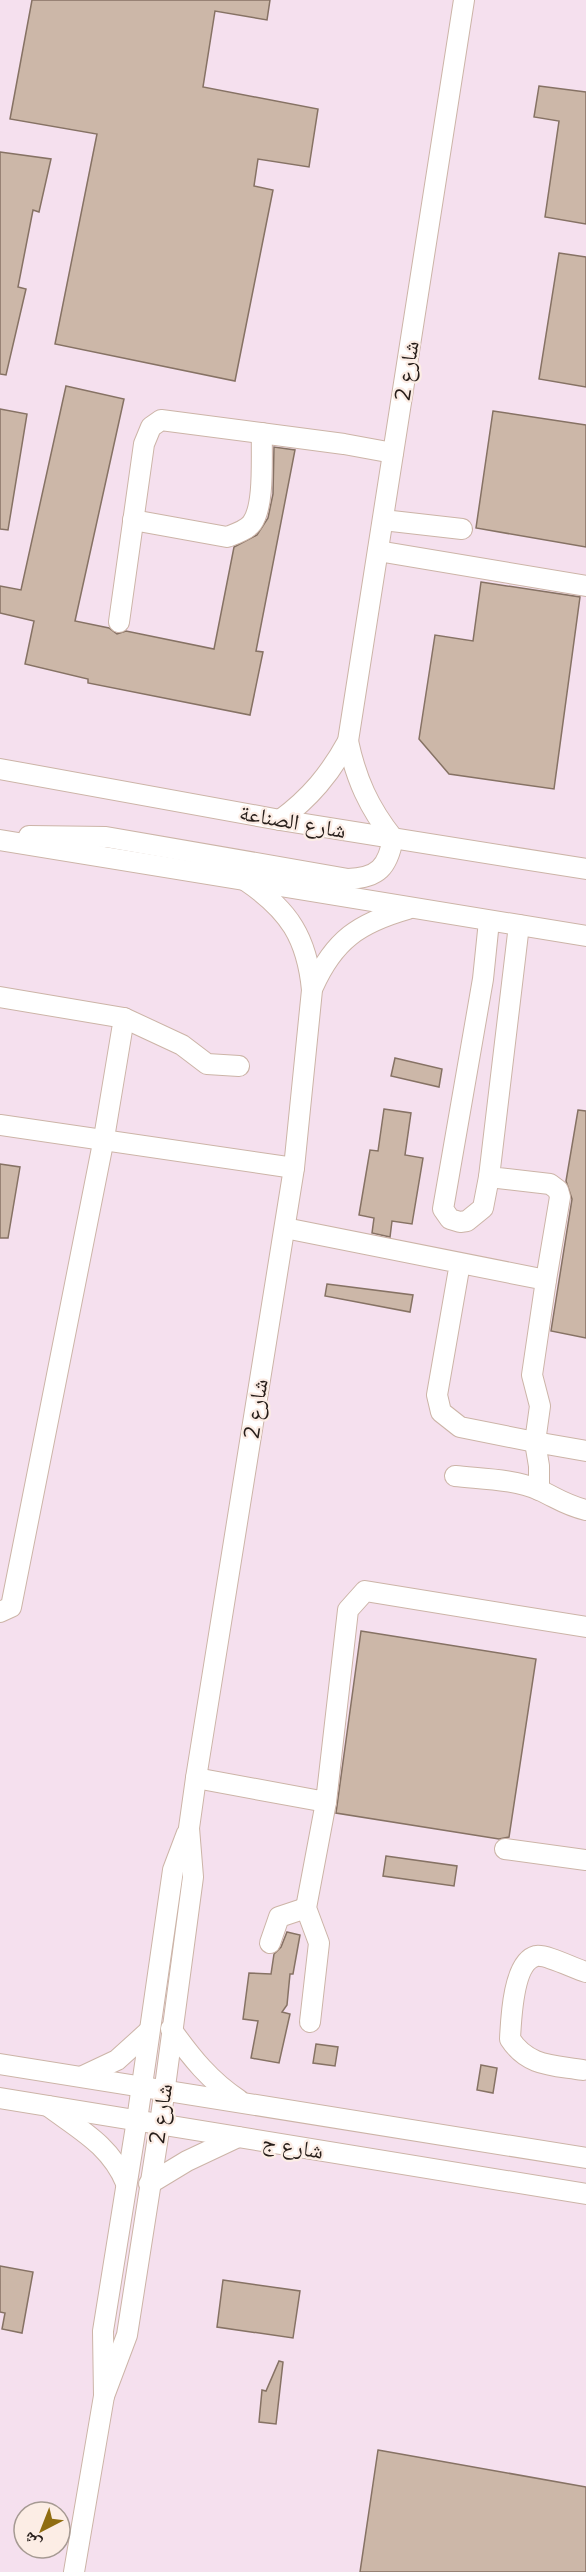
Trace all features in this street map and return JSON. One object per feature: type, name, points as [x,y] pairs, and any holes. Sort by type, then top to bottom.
[{"type":"street","name":"شارع 2","points":[[393,838],[376,817],[363,793],[353,768],[348,741],[464,0]]},
{"type":"street","points":[[119,622],[144,444],[151,427],[161,420],[393,453]]},
{"type":"street","points":[[133,520],[228,537],[240,532],[252,523],[259,506],[262,433]]},
{"type":"street","points":[[383,520],[462,529]]},
{"type":"street","points":[[378,551],[586,586]]},
{"type":"street","name":"شارع 2","points":[[280,820],[320,786],[348,741]]},
{"type":"street","name":"شارع الصناعة","points":[[0,769],[280,820],[586,869]]},
{"type":"street","points":[[0,839],[45,835],[106,837],[348,879],[365,878],[377,872],[391,853],[393,838]]},
{"type":"street","points":[[0,839],[246,882],[586,936]]},
{"type":"street","name":"شارع 2","points":[[104,2396],[127,2335],[160,2124],[193,1877],[189,1828],[294,1168],[312,990],[309,963],[296,930],[287,915],[268,896],[246,882]]},
{"type":"street","name":"شارع 2","points":[[312,990],[324,963],[342,941],[364,924],[412,908]]},
{"type":"street","points":[[489,921],[483,979],[443,1209],[450,1219],[459,1222],[467,1221],[483,1208],[489,1177],[519,925]]},
{"type":"street","points":[[0,997],[124,1018],[182,1046],[207,1064],[239,1066]]},
{"type":"street","points":[[0,1612],[11,1608],[104,1138],[124,1018]]},
{"type":"street","points":[[0,1125],[104,1138],[294,1168]]},
{"type":"street","points":[[489,1177],[550,1184],[558,1191],[560,1197],[532,1375],[540,1406],[534,1442],[539,1466],[538,1490]]},
{"type":"street","points":[[285,1228],[546,1280]]},
{"type":"street","points":[[460,1263],[436,1395],[441,1412],[460,1427],[586,1452]]},
{"type":"street","points":[[455,1476],[520,1484],[538,1490],[566,1506],[586,1510]]},
{"type":"street","points":[[310,2022],[319,1943],[306,1908],[326,1802],[348,1610],[365,1591],[586,1627]]},
{"type":"street","points":[[196,1778],[326,1802]]},
{"type":"street","name":"شارع 2","points":[[74,2572],[104,2396],[103,2331],[137,2120],[173,1870],[189,1828]]},
{"type":"street","points":[[505,1848],[586,1860]]},
{"type":"street","points":[[270,1943],[279,1917],[306,1908]]},
{"type":"street","points":[[583,2070],[535,2062],[523,2055],[510,2039],[516,1984],[529,1960],[535,1956],[543,1956],[584,1966]]},
{"type":"street","points":[[171,2029],[203,2072],[243,2103]]},
{"type":"street","points":[[83,2076],[117,2060],[149,2031]]},
{"type":"street","name":"شارع ج","points":[[0,2064],[586,2158]]},
{"type":"street","name":"شارع ج","points":[[0,2098],[586,2194]]},
{"type":"street","points":[[46,2104],[103,2147],[117,2163],[126,2183]]},
{"type":"street","points":[[149,2184],[187,2161],[238,2137]]},
{"type":"shaded area","points":[[0,0],[586,0],[586,2572],[0,2572]]},
{"type":"building","points":[[32,0],[270,0],[267,20],[215,11],[203,87],[318,109],[309,167],[258,159],[254,186],[273,190],[235,381],[55,344],[97,134],[10,119]]},
{"type":"building","points":[[539,86],[586,92],[586,224],[545,217],[559,121],[534,117]]},
{"type":"building","points":[[0,152],[51,159],[39,212],[33,210],[18,287],[26,289],[6,375],[0,374]]},
{"type":"building","points":[[559,253],[586,257],[586,387],[539,379]]},
{"type":"building","points":[[66,386],[124,399],[75,621],[109,628],[117,634],[126,631],[214,649],[234,547],[257,535],[268,518],[273,494],[274,447],[295,450],[256,651],[263,652],[250,715],[88,683],[88,679],[25,664],[34,621],[0,613],[0,586],[21,590]]},
{"type":"building","points":[[0,409],[27,414],[8,530],[0,529]]},
{"type":"building","points":[[493,411],[586,425],[586,547],[476,528]]},
{"type":"building","points":[[481,582],[580,597],[554,789],[449,774],[419,739],[435,635],[473,641]]},
{"type":"building","points":[[395,1058],[442,1069],[439,1087],[391,1076]]},
{"type":"building","points":[[384,1109],[411,1113],[405,1155],[423,1158],[412,1224],[392,1221],[390,1237],[372,1233],[374,1218],[359,1215],[370,1150],[378,1151]]},
{"type":"building","points":[[578,1110],[586,1111],[586,1338],[551,1331],[572,1199],[566,1181]]},
{"type":"building","points":[[0,1164],[20,1167],[8,1238],[0,1238]]},
{"type":"building","points":[[327,1284],[413,1295],[410,1312],[325,1296]]},
{"type":"building","points":[[361,1631],[536,1659],[509,1837],[499,1839],[336,1813]]},
{"type":"building","points":[[386,1856],[457,1866],[454,1886],[383,1876]]},
{"type":"building","points":[[287,1932],[300,1935],[293,1974],[290,1974],[287,2005],[282,2012],[290,2014],[279,2063],[251,2058],[258,2021],[243,2019],[249,1973],[271,1974],[274,1954],[281,1947]]},
{"type":"building","points":[[316,2044],[338,2047],[335,2066],[313,2063]]},
{"type":"building","points":[[481,2065],[497,2068],[493,2093],[477,2090]]},
{"type":"building","points":[[0,2266],[33,2272],[22,2333],[2,2329],[5,2313],[0,2312]]},
{"type":"building","points":[[223,2280],[300,2291],[293,2338],[217,2327]]},
{"type":"building","points":[[279,2361],[283,2362],[276,2424],[259,2422],[262,2390],[266,2391]]},
{"type":"building","points":[[378,2450],[586,2487],[586,2572],[360,2572]]}]
